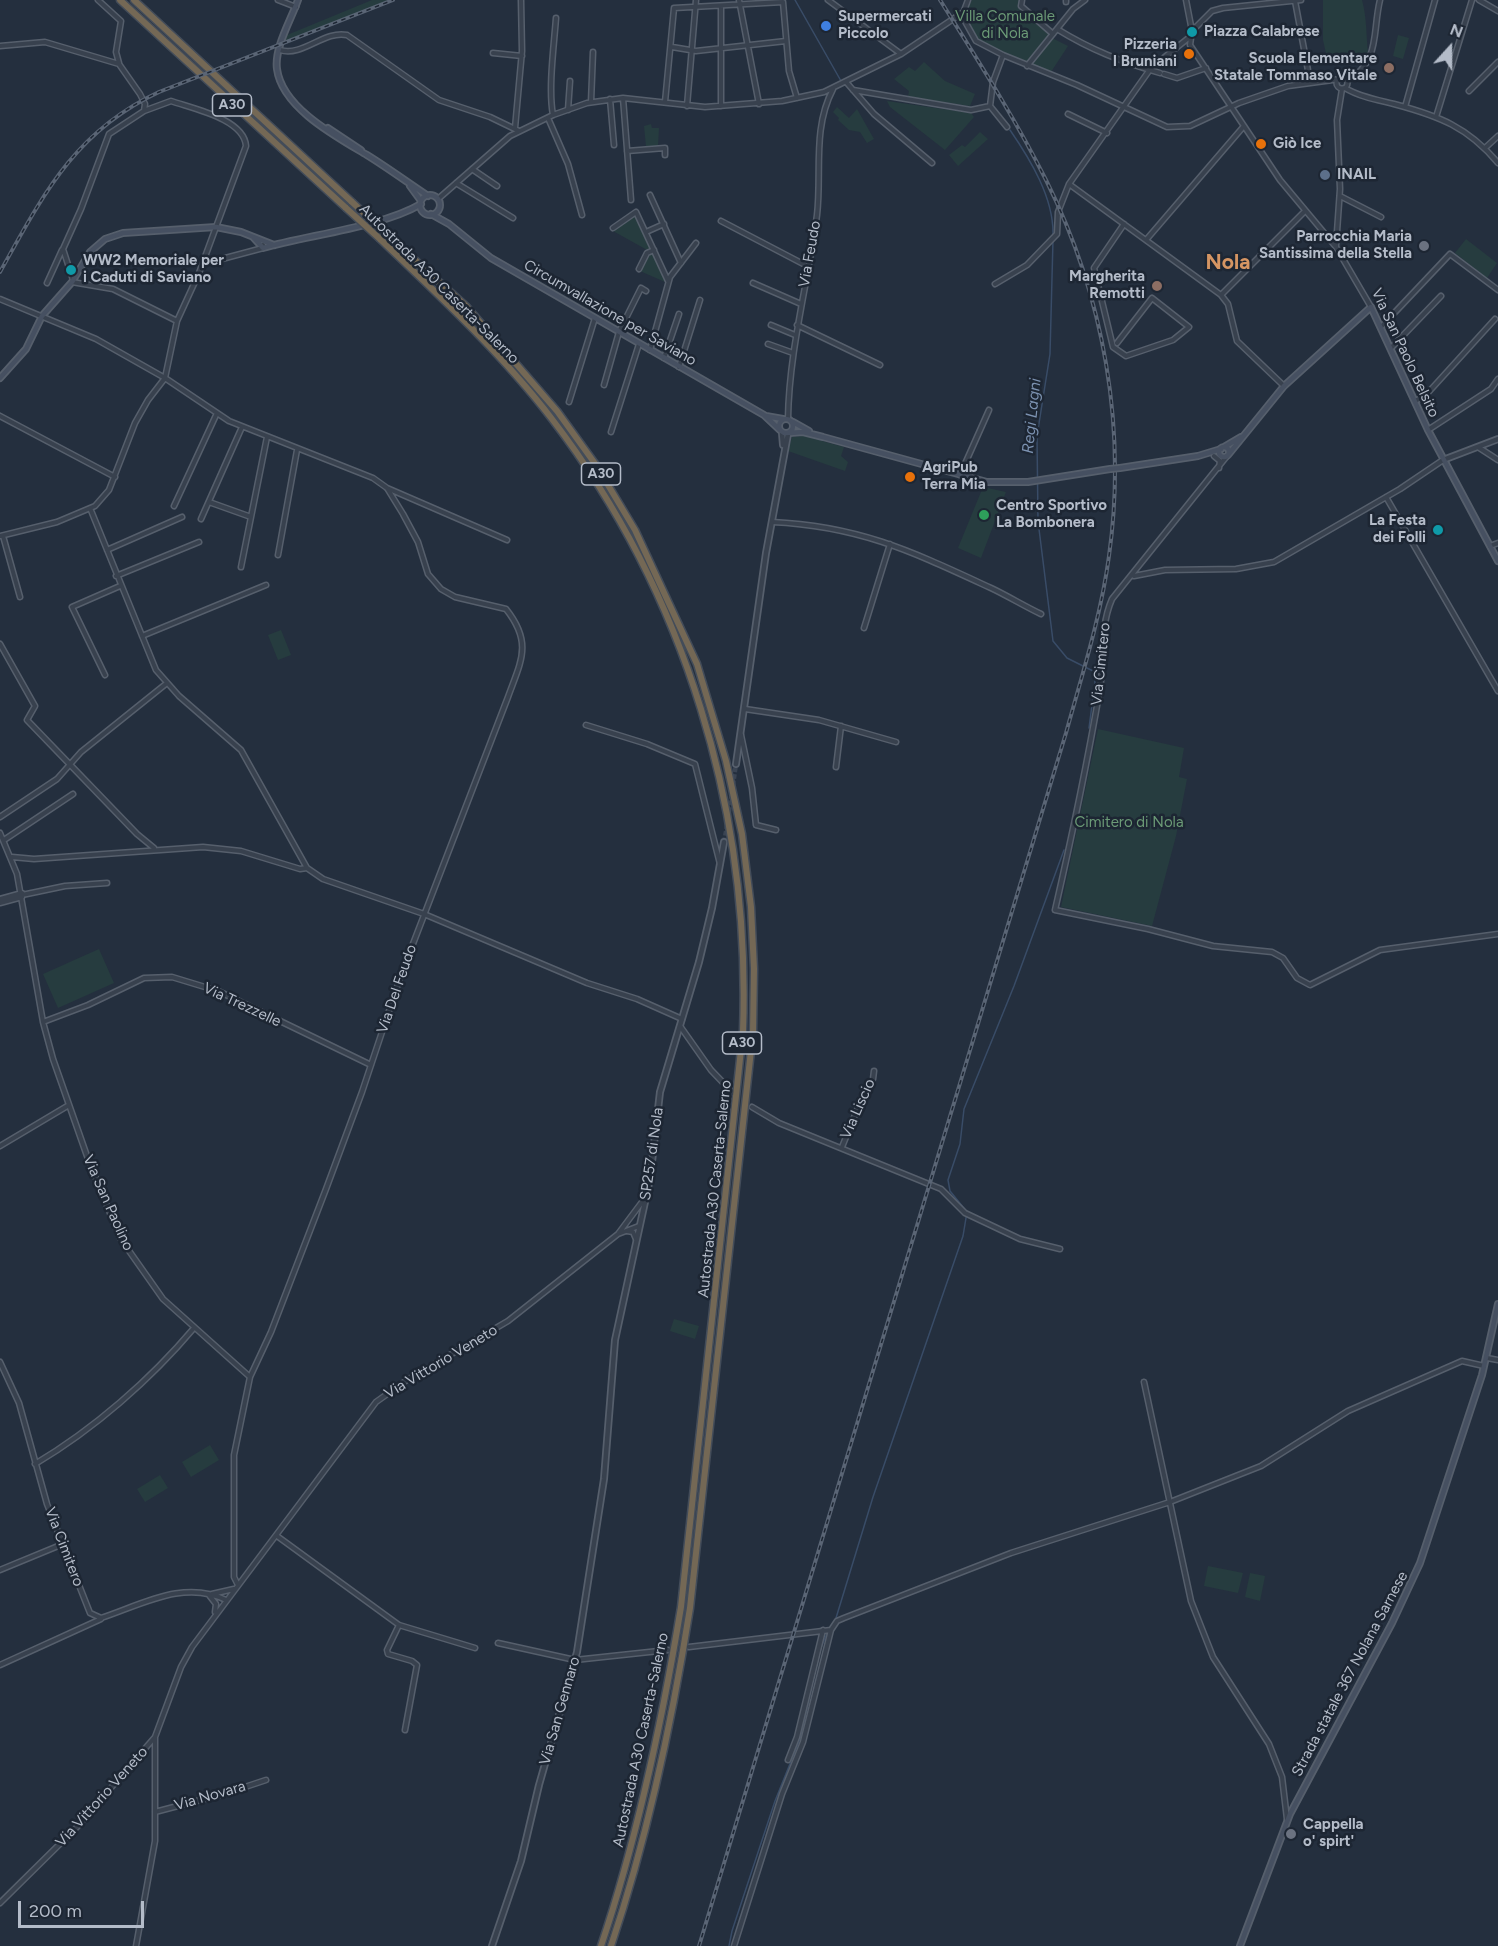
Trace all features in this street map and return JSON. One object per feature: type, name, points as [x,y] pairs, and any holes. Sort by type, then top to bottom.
[{"type":"highway","name":"Autostrada A30 Caserta-Salerno","points":[[120,0],[380,239],[459,316],[552,419],[629,535],[661,601],[688,668],[718,764],[738,869],[746,971],[743,1030],[681,1607],[668,1689],[642,1807],[601,1946]]},
{"type":"highway","name":"Autostrada A30 Caserta-Salerno","points":[[134,0],[466,306],[556,411],[596,465],[635,530],[697,664],[726,761],[747,871],[754,969],[753,1032],[690,1608],[677,1689],[651,1808],[611,1946]]},
{"type":"main road","points":[[298,0],[279,52],[277,69],[284,92],[300,108],[349,146],[364,153],[428,196],[438,199],[439,208],[431,214],[410,210]]},
{"type":"main road","points":[[407,182],[421,203],[423,212]]},
{"type":"main road","points":[[253,238],[263,248],[355,226],[410,210],[428,196]]},
{"type":"main road","name":"Circumvallazione per Saviano","points":[[439,208],[449,224]]},
{"type":"main road","name":"Circumvallazione per Saviano","points":[[431,214],[449,224],[491,258],[764,415],[785,432]]},
{"type":"main road","points":[[0,378],[26,349],[42,316],[73,282],[90,252],[105,239],[123,233],[216,227],[274,245]]},
{"type":"main road","points":[[1226,456],[1284,386],[1371,307]]},
{"type":"main road","name":"Via San Paolo Belsito","points":[[1371,307],[1428,430],[1498,561]]},
{"type":"main road","name":"Circumvallazione per Saviano","points":[[764,415],[788,420],[823,436]]},
{"type":"main road","points":[[785,432],[788,420]]},
{"type":"main road","points":[[788,420],[779,425],[785,432],[803,432],[823,436],[987,482],[1028,482],[1198,456],[1226,456]]},
{"type":"main road","points":[[1198,456],[1222,448],[1245,433]]},
{"type":"main road","points":[[1222,448],[1228,450],[1226,456]]},
{"type":"main road","points":[[1222,448],[1219,453],[1226,456]]},
{"type":"main road","name":"Strada statale 367 Nolana Sarnese","points":[[1240,1946],[1287,1819],[1392,1623],[1420,1563],[1485,1366],[1498,1304]]},
{"type":"street","points":[[98,0],[121,21],[116,52],[119,64],[140,94],[145,104],[144,111]]},
{"type":"street","points":[[278,0],[296,7]]},
{"type":"street","points":[[515,128],[522,56],[521,0]]},
{"type":"street","points":[[687,106],[696,0]]},
{"type":"street","points":[[739,0],[759,104]]},
{"type":"street","points":[[828,0],[901,54]]},
{"type":"street","points":[[438,199],[519,131],[553,115],[591,102],[610,99],[622,98],[687,106],[721,106],[759,104],[824,92],[847,83],[901,54],[962,13],[968,0]]},
{"type":"street","points":[[1022,0],[1022,6],[1053,34]]},
{"type":"street","points":[[1027,66],[1072,9],[1085,0]]},
{"type":"street","name":"Via San Paolo Belsito","points":[[1186,0],[1192,34],[1190,45],[1305,211],[1336,247],[1371,307]]},
{"type":"street","points":[[994,284],[1027,265],[1057,234],[1058,212],[1069,184],[1107,134],[1149,70],[1192,34],[1212,11],[1262,2],[1301,0]]},
{"type":"street","points":[[1336,247],[1340,196],[1337,120],[1347,81],[1362,70],[1371,57],[1380,0]]},
{"type":"street","points":[[1405,107],[1435,0]]},
{"type":"street","points":[[1436,117],[1472,0]]},
{"type":"street","points":[[1479,0],[1497,8]]},
{"type":"street","points":[[1295,1],[1310,81]]},
{"type":"street","points":[[665,102],[674,8],[694,9],[783,2],[789,71],[797,98]]},
{"type":"street","points":[[721,7],[721,106]]},
{"type":"street","points":[[962,13],[976,41],[1027,66],[1077,85],[1153,122],[1180,128],[1211,118],[1262,94],[1310,81],[1340,79],[1347,81]]},
{"type":"street","points":[[553,115],[554,69],[551,60],[556,18]]},
{"type":"street","points":[[1057,29],[1080,45],[1177,78],[1206,68]]},
{"type":"street","points":[[279,52],[290,52],[338,34],[347,35],[375,52],[412,83],[439,99],[519,131]]},
{"type":"street","points":[[672,47],[690,50],[786,41]]},
{"type":"street","points":[[0,46],[45,42],[119,64]]},
{"type":"street","points":[[591,102],[593,52]]},
{"type":"street","points":[[493,53],[522,56]]},
{"type":"street","points":[[1003,55],[993,80],[990,106],[1007,127]]},
{"type":"street","points":[[1469,91],[1498,62]]},
{"type":"street","points":[[1340,79],[1337,85],[1360,95],[1436,117],[1468,133],[1498,163]]},
{"type":"street","points":[[568,110],[570,81]]},
{"type":"street","points":[[847,83],[874,114],[932,163]]},
{"type":"street","name":"Via Feudo","points":[[788,420],[793,353],[817,211],[819,145],[827,102],[833,89]]},
{"type":"street","points":[[853,90],[971,110],[990,106]]},
{"type":"street","points":[[824,92],[827,102]]},
{"type":"street","points":[[622,98],[631,200]]},
{"type":"street","points":[[610,99],[614,145]]},
{"type":"street","points":[[20,597],[2,536],[57,522],[93,507],[109,490],[135,423],[148,400],[165,378],[177,321],[202,264],[246,146],[245,137],[236,126],[171,101],[144,111],[109,134],[81,209],[47,283]]},
{"type":"street","points":[[1068,114],[1107,134]]},
{"type":"street","points":[[548,118],[568,164],[582,215]]},
{"type":"street","points":[[1146,240],[1244,126]]},
{"type":"street","points":[[1485,148],[1498,136]]},
{"type":"street","points":[[627,151],[664,148],[665,154]]},
{"type":"street","points":[[472,169],[497,186]]},
{"type":"street","points":[[456,183],[513,218]]},
{"type":"street","points":[[1069,184],[1221,295],[1228,304],[1237,341],[1284,386]]},
{"type":"street","points":[[650,195],[681,262]]},
{"type":"street","points":[[1340,196],[1380,217]]},
{"type":"street","points":[[613,228],[634,211],[669,282]]},
{"type":"street","points":[[1221,295],[1305,211]]},
{"type":"street","points":[[721,222],[809,267]]},
{"type":"street","points":[[646,232],[664,224]]},
{"type":"street","points":[[1117,343],[1152,298],[1189,327],[1173,340],[1126,356],[1113,347],[1094,268],[1124,224]]},
{"type":"street","points":[[250,251],[253,238]]},
{"type":"street","points":[[202,264],[263,248],[261,240]]},
{"type":"street","points":[[650,350],[669,282],[696,243]]},
{"type":"street","points":[[63,249],[73,282],[113,289],[177,321]]},
{"type":"street","points":[[639,270],[647,253],[654,249]]},
{"type":"street","points":[[1381,327],[1450,254],[1498,290]]},
{"type":"street","points":[[753,283],[801,304]]},
{"type":"street","points":[[604,385],[619,332],[641,288],[646,291]]},
{"type":"street","points":[[1391,348],[1441,296]]},
{"type":"street","points":[[0,299],[96,339],[165,378],[242,427],[363,474],[387,488],[507,540]]},
{"type":"street","points":[[679,367],[700,300]]},
{"type":"street","points":[[664,358],[679,314]]},
{"type":"street","points":[[569,402],[595,318]]},
{"type":"street","points":[[1415,401],[1425,396],[1494,319]]},
{"type":"street","points":[[771,325],[796,335]]},
{"type":"street","points":[[797,325],[880,365]]},
{"type":"street","points":[[611,432],[639,344]]},
{"type":"street","points":[[768,344],[793,353]]},
{"type":"street","points":[[1428,430],[1491,389],[1498,379]]},
{"type":"street","points":[[960,475],[988,410]]},
{"type":"street","points":[[174,506],[218,413]]},
{"type":"street","points":[[0,416],[115,477]]},
{"type":"street","points":[[201,519],[242,427]]},
{"type":"street","points":[[736,764],[785,432]]},
{"type":"street","points":[[241,567],[267,438]]},
{"type":"street","points":[[1133,576],[1165,570],[1236,568],[1274,562],[1386,497],[1443,460],[1498,439]]},
{"type":"street","points":[[1479,447],[1498,460]]},
{"type":"street","points":[[278,555],[297,450]]},
{"type":"street","points":[[1214,456],[1220,461],[1219,469]]},
{"type":"street","name":"Via Cimitero","points":[[1226,456],[1219,469],[1112,599],[1107,609],[1101,644],[1101,684],[1085,780],[1055,910],[1148,929],[1213,946],[1272,952],[1283,958],[1297,978],[1310,985],[1380,950],[1498,934]]},
{"type":"street","name":"Via Del Feudo","points":[[371,1065],[424,914],[523,655],[523,636],[506,609],[454,597],[433,581],[414,536],[387,488]]},
{"type":"street","points":[[1386,497],[1498,691]]},
{"type":"street","points":[[209,502],[251,517]]},
{"type":"street","points":[[93,507],[116,576],[156,670],[167,683],[241,750],[308,868],[323,879],[424,914],[587,983],[637,999],[682,1019]]},
{"type":"street","points":[[106,550],[182,517]]},
{"type":"street","points":[[771,522],[828,526],[890,544],[932,561],[1041,614]]},
{"type":"street","points":[[116,576],[199,542]]},
{"type":"street","points":[[1490,546],[1498,543]]},
{"type":"street","points":[[864,628],[890,544]]},
{"type":"street","points":[[142,636],[266,585]]},
{"type":"street","points":[[105,675],[72,608],[121,586]]},
{"type":"street","points":[[0,644],[35,706],[27,720],[136,834],[155,849]]},
{"type":"street","points":[[0,817],[57,778],[81,752],[167,683]]},
{"type":"street","points":[[745,709],[841,726],[896,742]]},
{"type":"street","points":[[586,725],[647,744],[694,764],[720,865]]},
{"type":"street","points":[[836,767],[841,726]]},
{"type":"street","points":[[741,734],[753,788],[756,825],[776,830]]},
{"type":"street","points":[[4,840],[73,794]]},
{"type":"street","name":"Via San Paolino","points":[[0,833],[12,856],[22,895],[44,1022],[69,1105],[120,1238],[163,1299],[250,1377]]},
{"type":"street","name":"SP257 di Nola","points":[[605,1471],[611,1367],[636,1239],[648,1194],[660,1092],[712,908],[724,842]]},
{"type":"street","points":[[12,856],[34,859],[155,849],[224,848],[300,869],[308,868]]},
{"type":"street","points":[[0,901],[65,886],[107,883]]},
{"type":"street","name":"Via Trezzelle","points":[[44,1022],[88,1005],[144,978],[172,976],[218,991],[371,1065]]},
{"type":"street","points":[[680,1026],[711,1070],[734,1093]]},
{"type":"street","points":[[209,1595],[237,1586],[234,1577],[234,1455],[250,1377],[279,1313],[371,1065]]},
{"type":"street","name":"Via Liscio","points":[[842,1147],[863,1095],[873,1079],[874,1071]]},
{"type":"street","points":[[0,1146],[69,1105]]},
{"type":"street","points":[[752,1107],[779,1123],[941,1189],[968,1214],[1020,1239],[1060,1249]]},
{"type":"street","name":"Via Vittorio Veneto","points":[[0,1903],[70,1834],[155,1737],[181,1667],[192,1647],[376,1402],[407,1380],[508,1321],[618,1234],[648,1194]]},
{"type":"street","points":[[618,1234],[639,1226]]},
{"type":"street","points":[[626,1231],[633,1232],[636,1239]]},
{"type":"street","points":[[35,1464],[129,1393],[158,1368],[194,1328]]},
{"type":"street","points":[[1486,1358],[1498,1360]]},
{"type":"street","points":[[734,1946],[782,1794],[803,1742],[831,1630],[844,1618],[1011,1553],[1170,1502],[1261,1466],[1348,1411],[1462,1360],[1485,1366]]},
{"type":"street","name":"Via Cimitero","points":[[0,1362],[19,1403],[35,1464],[90,1613],[101,1618]]},
{"type":"street","points":[[1144,1382],[1191,1601],[1204,1639],[1269,1744],[1282,1777],[1287,1819]]},
{"type":"street","name":"Via San Gennaro","points":[[492,1946],[521,1861],[539,1785],[575,1660],[605,1471]]},
{"type":"street","points":[[277,1536],[399,1625],[475,1648]]},
{"type":"street","points":[[0,1570],[63,1544]]},
{"type":"street","points":[[0,1665],[101,1618],[161,1596],[189,1593],[226,1600]]},
{"type":"street","points":[[209,1595],[216,1604],[214,1615]]},
{"type":"street","points":[[399,1625],[387,1650],[388,1654],[412,1661],[417,1665],[405,1730]]},
{"type":"street","points":[[788,1760],[797,1737],[823,1630]]},
{"type":"street","points":[[689,1647],[831,1630]]},
{"type":"street","points":[[498,1643],[575,1660],[668,1650]]},
{"type":"street","points":[[136,1946],[154,1841],[155,1737]]},
{"type":"street","name":"Via Novara","points":[[154,1812],[266,1780]]},
{"type":"green space","points":[[372,0],[390,0],[284,42],[287,35]]},
{"type":"green space","name":"Villa Comunale di Nola","points":[[972,0],[1021,0],[1021,6],[1052,34],[1027,65],[978,40],[965,13]]},
{"type":"green space","points":[[1323,0],[1362,0],[1368,53],[1327,58],[1323,40]]},
{"type":"green space","points":[[1398,35],[1409,38],[1403,59],[1393,56]]},
{"type":"green space","points":[[1052,38],[1068,46],[1051,72],[1030,64]]},
{"type":"green space","points":[[924,62],[945,81],[975,94],[970,106],[908,97],[909,91],[894,79],[909,67],[915,71]]},
{"type":"green space","points":[[887,101],[971,113],[974,117],[945,150],[890,107]]},
{"type":"green space","points":[[837,107],[849,118],[857,109],[874,139],[867,143],[860,132],[849,130],[833,112]]},
{"type":"green space","points":[[651,124],[652,128],[659,128],[658,146],[646,147],[644,126]]},
{"type":"green space","points":[[980,132],[988,139],[958,166],[949,155],[962,145],[965,147]]},
{"type":"green space","points":[[635,213],[651,249],[649,251],[613,231]]},
{"type":"green space","points":[[1466,239],[1497,263],[1487,278],[1455,253]]},
{"type":"green space","points":[[653,253],[665,282],[640,271],[648,254]]},
{"type":"green space","points":[[804,436],[844,447],[841,456],[848,462],[845,471],[788,451],[792,437]]},
{"type":"green space","name":"Centro Sportivo La Bombonera","points":[[983,487],[1006,492],[981,558],[958,548]]},
{"type":"green space","points":[[281,630],[291,655],[278,660],[268,635]]},
{"type":"green space","name":"Cimitero di Nola","points":[[1098,729],[1184,748],[1179,777],[1187,779],[1176,836],[1152,926],[1061,907]]},
{"type":"green space","points":[[99,949],[114,983],[58,1008],[43,974]]},
{"type":"green space","points":[[674,1319],[699,1326],[695,1339],[670,1331]]},
{"type":"green space","points":[[210,1445],[219,1460],[191,1477],[182,1462]]},
{"type":"green space","points":[[160,1475],[168,1488],[145,1502],[137,1489]]},
{"type":"green space","points":[[1208,1566],[1243,1573],[1238,1593],[1204,1586]]},
{"type":"green space","points":[[1250,1573],[1265,1576],[1260,1601],[1245,1597]]},
{"type":"waterway","points":[[795,0],[841,81]]},
{"type":"waterway","name":"Regi Lagni","points":[[1010,130],[1033,166],[1045,193],[1050,207],[1053,235]]},
{"type":"waterway","name":"Regi Lagni","points":[[1053,240],[1050,354],[1037,436],[1038,521],[1053,641],[1067,658],[1093,671],[1095,682],[1089,728]]},
{"type":"waterway","points":[[836,1618],[873,1497],[963,1236],[967,1212],[950,1191],[948,1180],[960,1144],[964,1109],[1014,986],[1064,850]]},
{"type":"waterway","points":[[821,1648],[827,1633]]},
{"type":"waterway","points":[[729,1946],[775,1801],[800,1739],[818,1658]]},
{"type":"tunnel","points":[[733,785],[736,764]]},
{"type":"tunnel","points":[[728,818],[732,793]]},
{"type":"tunnel","points":[[724,842],[727,826]]},
{"type":"railway","points":[[0,272],[31,217],[64,168],[83,146],[130,108],[159,92],[393,0]]},
{"type":"railway","points":[[699,1946],[1066,733],[1096,623],[1109,556],[1114,508],[1115,460],[1112,411],[1106,364],[1083,270],[1066,224],[1022,134],[940,0]]},
{"type":"place","name":"Supermercati Piccolo","points":[[826,26]]},
{"type":"place","name":"Piazza Calabrese","points":[[1192,32]]},
{"type":"place","name":"Pizzeria I Bruniani","points":[[1189,54]]},
{"type":"place","name":"Scuola Elementare Statale Tommaso Vitale","points":[[1389,68]]},
{"type":"place","name":"Giò Ice","points":[[1261,144]]},
{"type":"place","name":"INAIL","points":[[1325,175]]},
{"type":"place","name":"Parrocchia Maria Santissima della Stella","points":[[1424,246]]},
{"type":"place","name":"WW2 Memoriale per i Caduti di Saviano","points":[[71,270]]},
{"type":"place","name":"Margherita Remotti","points":[[1157,286]]},
{"type":"place","name":"AgriPub Terra Mia","points":[[910,477]]},
{"type":"place","name":"Centro Sportivo La Bombonera","points":[[984,515]]},
{"type":"place","name":"La Festa dei Folli","points":[[1438,530]]},
{"type":"place","name":"Cappella o' spirt'","points":[[1291,1834]]},
{"type":"district","name":"Nola","points":[[1228,263]]}]
